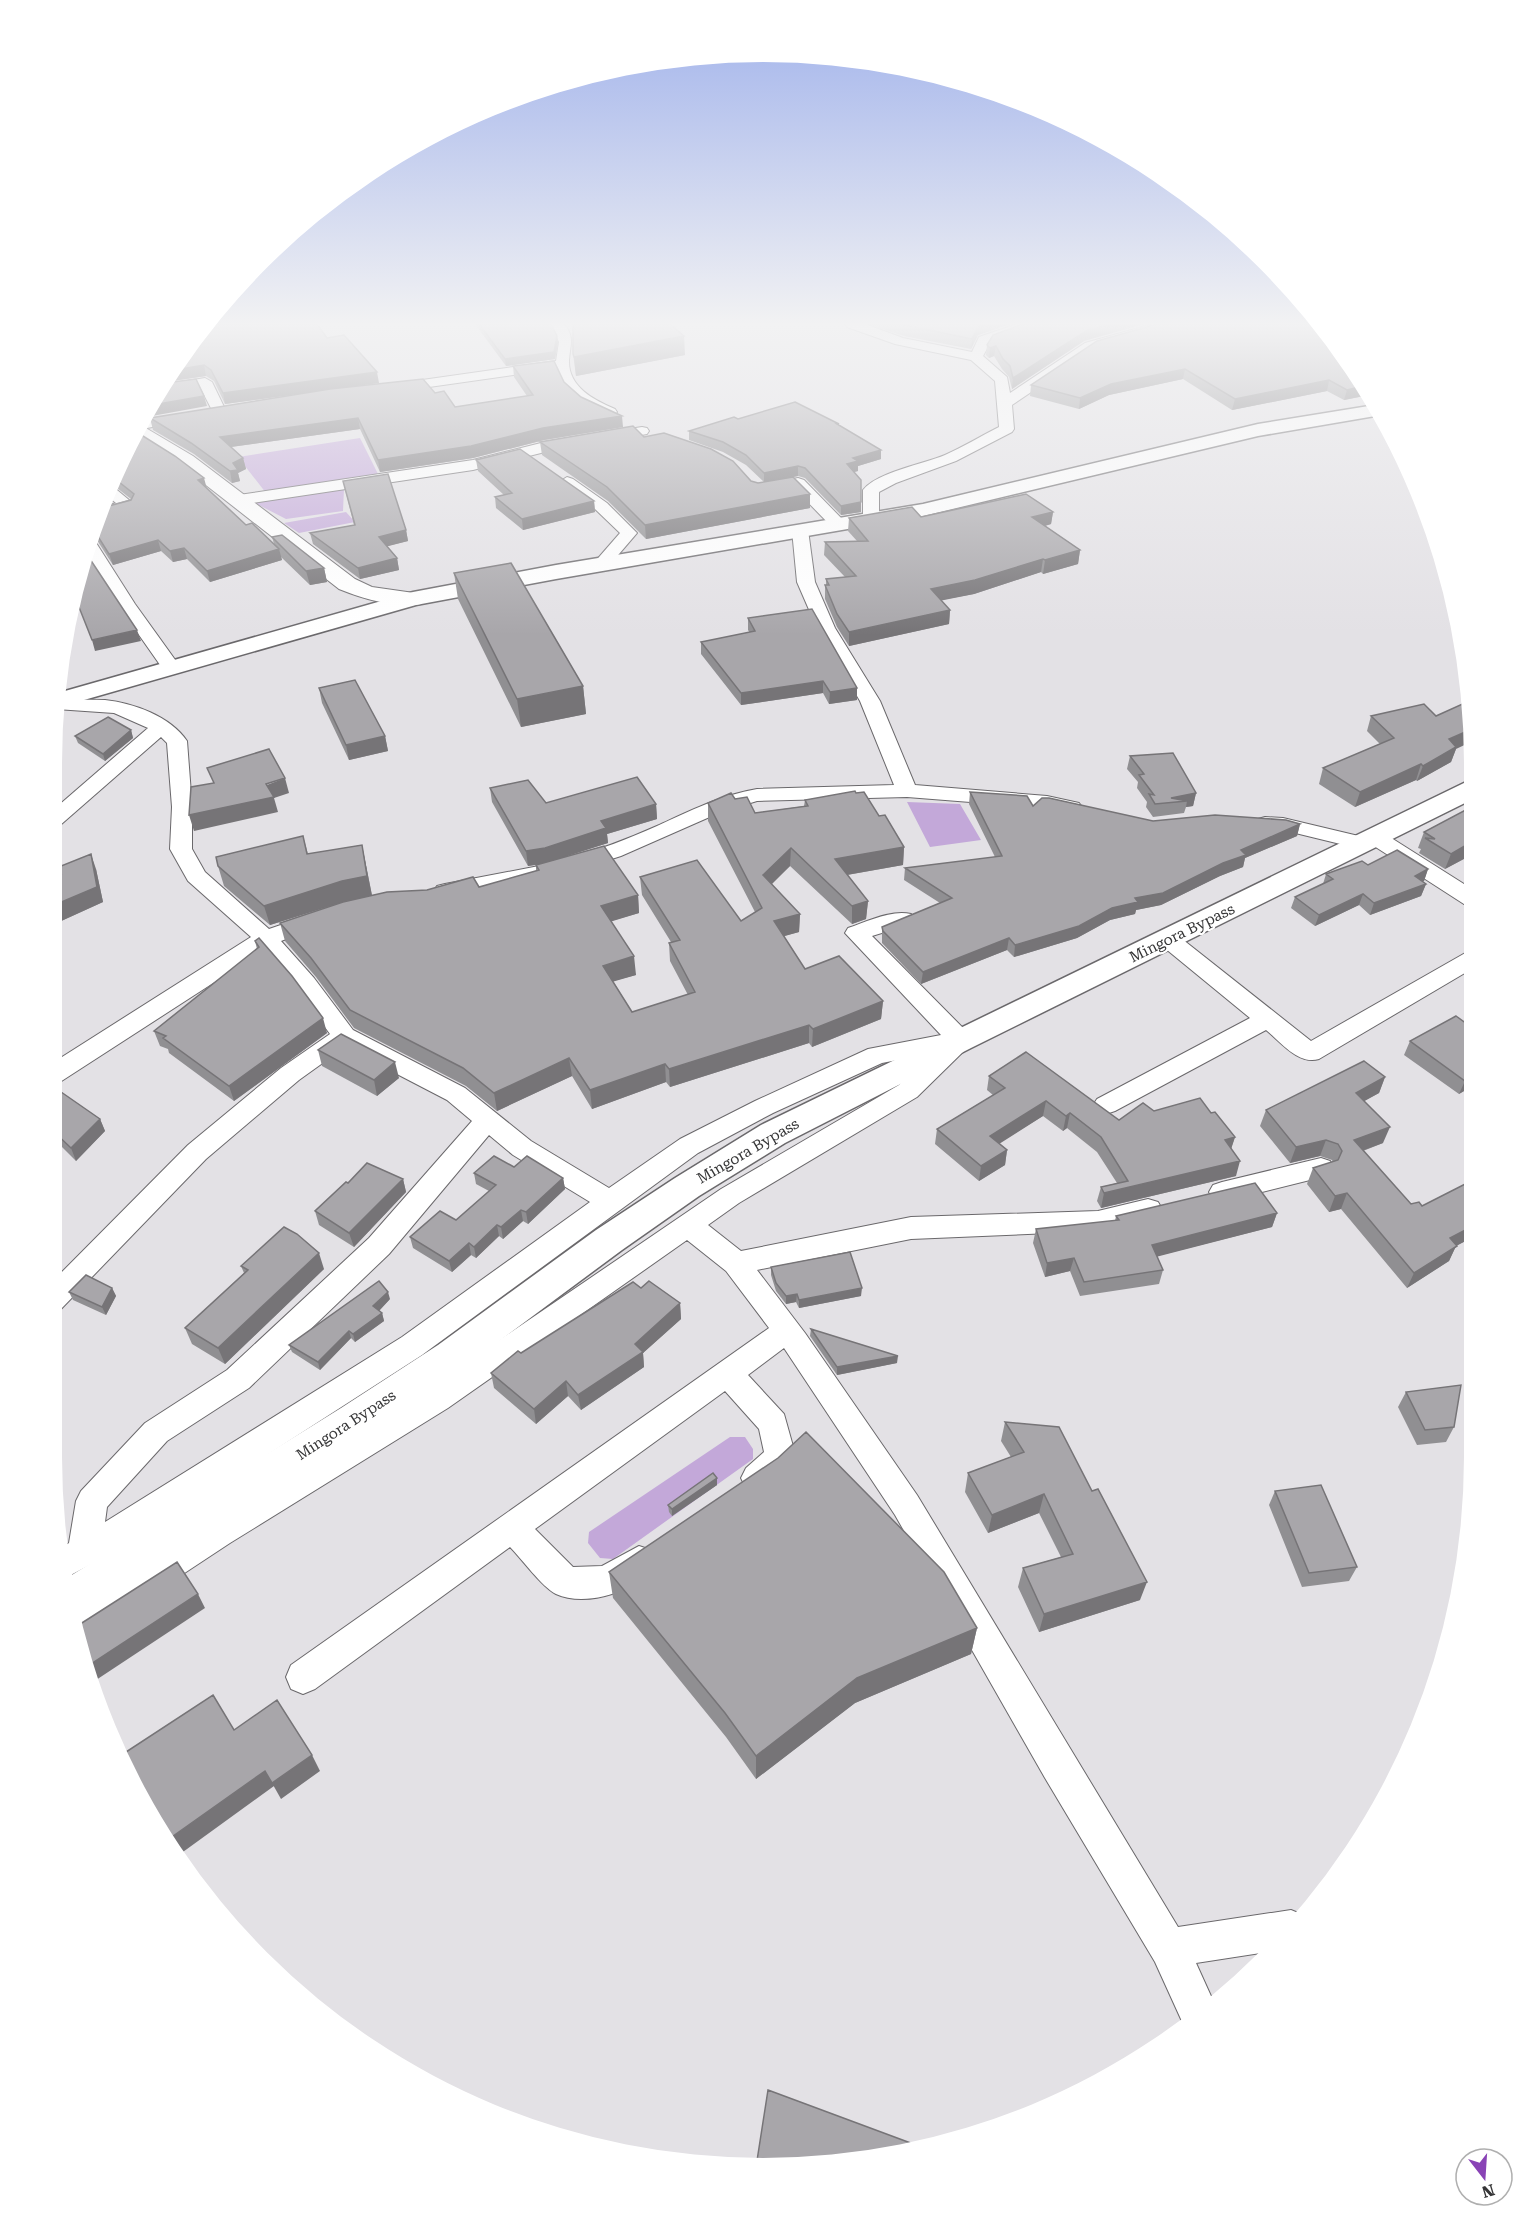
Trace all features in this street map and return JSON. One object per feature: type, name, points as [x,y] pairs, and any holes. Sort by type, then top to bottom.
[{"type":"main road","points":[[65,700],[413,599],[601,564],[922,510],[1271,428]]},
{"type":"main road","name":"Mingora Bypass","points":[[76,1596],[355,1420],[451,1356],[609,1240],[772,1134],[960,1040],[1371,842],[1464,794]]},
{"type":"street","points":[[239,500],[472,465],[524,452],[647,433],[641,428]]},
{"type":"street","points":[[871,518],[871,490],[890,480],[951,458],[1007,428]]},
{"type":"street","points":[[144,433],[186,460],[347,584],[367,594],[413,599]]},
{"type":"street","points":[[524,452],[601,506],[629,533],[601,564]]},
{"type":"street","points":[[769,488],[798,483],[838,524]]},
{"type":"street","points":[[109,511],[127,505],[115,495]]},
{"type":"street","points":[[800,530],[806,582],[826,628],[870,701],[907,791]]},
{"type":"street","points":[[94,553],[127,605],[172,668]]},
{"type":"street","points":[[64,704],[128,709],[161,727],[177,741],[182,807],[181,849],[196,876],[266,938],[306,984],[344,1036],[456,1094],[522,1148],[610,1201]]},
{"type":"street","points":[[62,813],[161,727]]},
{"type":"street","points":[[427,895],[550,870],[602,856],[736,798],[758,795],[907,791],[1047,802],[1089,810]]},
{"type":"street","points":[[1248,822],[1283,824],[1371,842],[1464,895]]},
{"type":"street","points":[[62,1069],[190,989],[266,938],[337,913]]},
{"type":"street","points":[[903,919],[855,933],[960,1040]]},
{"type":"street","points":[[1169,940],[1310,1053],[1464,963]]},
{"type":"street","points":[[1106,1105],[1267,1019]]},
{"type":"street","points":[[62,1290],[197,1152],[290,1074],[344,1036]]},
{"type":"street","points":[[74,1558],[412,1346],[689,1146],[764,1107],[867,1059],[960,1040]]},
{"type":"street","points":[[82,1623],[219,1533],[437,1399],[730,1196],[908,1091],[960,1040]]},
{"type":"street","points":[[74,1558],[92,1501],[156,1432],[238,1379],[371,1254],[488,1119]]},
{"type":"street","points":[[736,1263],[911,1228],[1098,1221],[1321,1168]]},
{"type":"street","points":[[688,1225],[736,1263],[786,1331],[906,1505],[1168,1948],[1196,2008]]},
{"type":"street","points":[[303,1677],[786,1331]]},
{"type":"street","points":[[728,1373],[773,1423],[781,1457],[765,1473],[737,1492]]},
{"type":"street","points":[[512,1527],[565,1582],[593,1585],[615,1578],[662,1545]]},
{"type":"street","points":[[1168,1948],[1279,1931]]},
{"type":"shaded area","points":[[360,438],[379,476],[266,493],[238,457]]},
{"type":"shaded area","points":[[344,489],[343,511],[286,519],[253,502]]},
{"type":"shaded area","points":[[346,512],[355,522],[299,533],[284,523]]},
{"type":"shaded area","points":[[907,802],[960,804],[981,840],[930,847]]},
{"type":"shaded area","points":[[730,1437],[745,1437],[753,1449],[753,1459],[613,1559],[600,1558],[588,1543],[589,1532]]},
{"type":"building","points":[[166,428],[289,428],[220,437],[243,458],[233,463],[238,470],[230,471]]},
{"type":"building","points":[[363,428],[546,428],[471,446],[378,460]]},
{"type":"building","points":[[624,428],[635,428],[644,437],[664,433],[711,449],[733,461],[751,481],[758,483],[793,477],[810,494],[645,525],[607,487],[540,442]]},
{"type":"building","points":[[700,428],[843,428],[881,450],[853,458],[858,461],[847,464],[861,480],[861,502],[841,506],[805,468],[798,466],[764,473],[746,455],[723,442],[689,431]]},
{"type":"building","points":[[143,436],[204,478],[198,480],[246,525],[252,523],[279,549],[207,571],[184,548],[170,551],[158,540],[109,554],[99,538],[111,505],[131,500],[134,494],[120,483]]},
{"type":"building","points":[[520,449],[594,501],[522,519],[495,497],[512,493],[476,460]]},
{"type":"building","points":[[388,474],[406,530],[379,537],[397,558],[358,568],[310,533],[355,525],[343,481]]},
{"type":"building","points":[[1026,494],[1053,512],[1032,517],[1080,550],[975,580],[931,589],[950,610],[849,632],[837,614],[825,585],[829,585],[826,579],[856,576],[825,542],[868,541],[849,518],[912,507],[921,517]]},
{"type":"building","points":[[282,535],[324,568],[306,571],[272,537]]},
{"type":"building","points":[[91,561],[137,630],[92,640],[79,607]]},
{"type":"building","points":[[511,563],[583,686],[517,699],[454,573]]},
{"type":"building","points":[[812,609],[857,688],[830,692],[823,681],[741,693],[701,642],[755,631],[748,618]]},
{"type":"building","points":[[355,680],[385,736],[346,745],[319,688]]},
{"type":"building","points":[[1424,704],[1436,716],[1462,704],[1463,733],[1449,739],[1456,747],[1423,766],[1421,764],[1360,792],[1323,768],[1394,738],[1371,716]]},
{"type":"building","points":[[108,717],[131,730],[103,754],[75,736]]},
{"type":"building","points":[[269,749],[285,778],[266,784],[274,797],[189,815],[191,787],[214,783],[207,768]]},
{"type":"building","points":[[1173,753],[1196,793],[1171,798],[1187,801],[1155,804],[1149,794],[1154,795],[1139,775],[1144,774],[1130,756]]},
{"type":"building","points":[[637,777],[656,804],[601,821],[606,828],[545,848],[526,851],[490,788],[528,780],[546,803]]},
{"type":"building","points":[[855,791],[856,793],[864,792],[879,816],[885,815],[904,847],[835,859],[868,901],[852,906],[791,848],[763,875],[800,914],[774,921],[805,969],[839,956],[883,1001],[813,1029],[809,1025],[669,1069],[665,1064],[590,1090],[569,1058],[494,1093],[463,1068],[350,1010],[311,958],[280,923],[343,902],[387,892],[427,890],[473,877],[479,887],[539,870],[536,865],[604,846],[638,895],[601,906],[634,956],[603,966],[632,1012],[695,992],[669,943],[680,940],[640,877],[697,860],[741,921],[762,908],[708,803],[731,793],[735,799],[747,797],[755,813],[808,806],[805,800]]},
{"type":"building","points":[[970,792],[1027,796],[1033,806],[1042,798],[1049,798],[1153,821],[1215,815],[1286,820],[1300,824],[1241,850],[1246,855],[1223,863],[1163,893],[1135,898],[1138,902],[1112,908],[1079,926],[1015,945],[1009,938],[923,972],[883,931],[882,927],[952,898],[905,868],[1002,856]]},
{"type":"building","points":[[1464,811],[1464,846],[1451,854],[1425,838],[1435,839],[1424,832]]},
{"type":"building","points":[[303,836],[307,854],[362,845],[367,876],[342,881],[264,906],[218,866],[216,857]]},
{"type":"building","points":[[1397,850],[1428,869],[1415,876],[1426,884],[1374,903],[1363,894],[1319,915],[1295,897],[1333,879],[1326,874],[1362,861],[1368,865]]},
{"type":"building","points":[[91,854],[97,887],[62,902],[62,866]]},
{"type":"building","points":[[259,938],[292,976],[323,1018],[229,1086],[163,1038],[166,1036],[154,1031],[259,947],[255,941]]},
{"type":"building","points":[[1456,1016],[1464,1022],[1464,1080],[1410,1041]]},
{"type":"building","points":[[341,1034],[395,1062],[374,1080],[318,1050]]},
{"type":"building","points":[[1026,1052],[1119,1120],[1143,1103],[1154,1111],[1200,1098],[1211,1113],[1215,1112],[1235,1137],[1225,1140],[1240,1161],[1104,1193],[1101,1187],[1128,1181],[1101,1137],[1070,1113],[1066,1116],[1046,1101],[990,1136],[1007,1150],[981,1166],[937,1129],[1005,1088],[989,1076]]},
{"type":"building","points":[[1364,1061],[1385,1077],[1356,1093],[1390,1127],[1354,1140],[1411,1204],[1419,1202],[1422,1206],[1464,1185],[1464,1231],[1450,1238],[1457,1246],[1414,1273],[1347,1193],[1335,1196],[1313,1168],[1338,1160],[1342,1151],[1338,1144],[1326,1140],[1296,1147],[1266,1110]]},
{"type":"building","points":[[62,1093],[100,1119],[71,1148],[62,1139]]},
{"type":"building","points":[[494,1156],[514,1167],[527,1156],[563,1178],[526,1212],[521,1210],[501,1227],[497,1225],[474,1247],[469,1243],[449,1261],[410,1237],[440,1211],[456,1220],[496,1185],[474,1173]]},
{"type":"building","points":[[367,1163],[403,1179],[349,1233],[315,1211],[346,1182],[348,1183]]},
{"type":"building","points":[[1255,1183],[1277,1213],[1152,1245],[1163,1270],[1084,1282],[1074,1258],[1047,1263],[1036,1229],[1119,1220],[1116,1216]]},
{"type":"building","points":[[284,1227],[297,1234],[319,1253],[218,1348],[185,1328],[248,1270],[241,1266]]},
{"type":"building","points":[[850,1252],[862,1288],[799,1300],[797,1294],[786,1296],[776,1283],[771,1267]]},
{"type":"building","points":[[86,1275],[112,1288],[102,1307],[69,1292]]},
{"type":"building","points":[[379,1281],[388,1292],[373,1306],[382,1313],[353,1334],[349,1331],[318,1362],[289,1345]]},
{"type":"building","points":[[649,1281],[680,1303],[635,1344],[643,1352],[578,1395],[566,1381],[534,1409],[491,1373],[518,1351],[521,1353],[633,1282],[641,1288]]},
{"type":"building","points":[[811,1329],[898,1356],[837,1367]]},
{"type":"building","points":[[1461,1385],[1454,1427],[1425,1430],[1406,1392]]},
{"type":"building","points":[[1005,1422],[1059,1427],[1092,1491],[1098,1489],[1147,1582],[1044,1614],[1023,1568],[1073,1554],[1044,1494],[992,1515],[968,1473],[1024,1452]]},
{"type":"building","points":[[806,1432],[944,1572],[977,1628],[857,1678],[756,1756],[725,1713],[609,1572],[778,1458]]},
{"type":"building","points":[[713,1473],[717,1478],[672,1509],[668,1505]]},
{"type":"building","points":[[1321,1485],[1357,1567],[1309,1573],[1275,1491]]},
{"type":"building","points":[[177,1562],[198,1594],[93,1663],[82,1623]]},
{"type":"building","points":[[213,1695],[234,1730],[277,1700],[312,1755],[272,1783],[265,1771],[173,1836],[155,1807],[127,1751]]},
{"type":"building","points":[[768,2090],[908,2142],[809,2156],[757,2158]]}]
